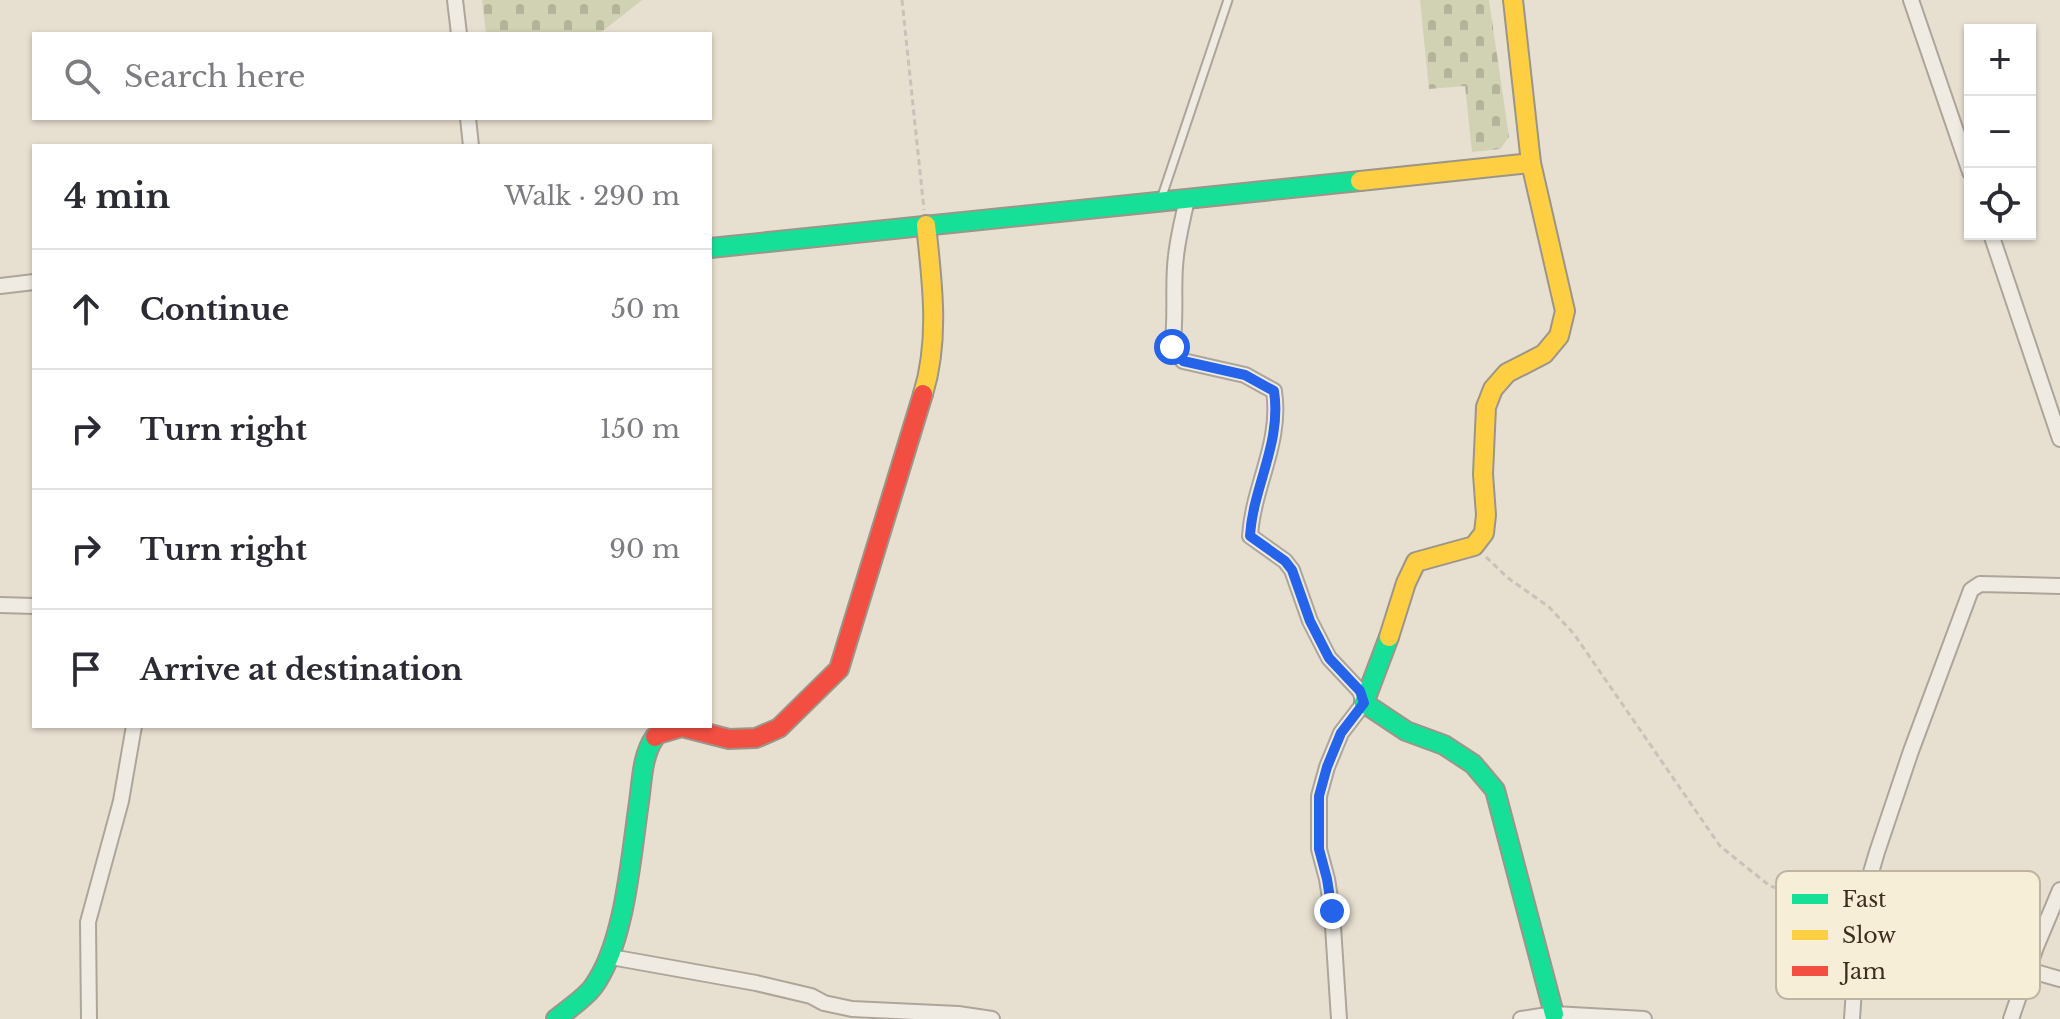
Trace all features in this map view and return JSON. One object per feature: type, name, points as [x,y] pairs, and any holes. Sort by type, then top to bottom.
[{"type":"street","points":[[455,0],[459,32]]},
{"type":"street","points":[[1339,1019],[1332,911],[1319,849],[1319,796],[1327,767],[1341,733],[1364,703],[1416,562],[1474,546],[1484,533],[1486,407],[1493,389],[1507,373],[1544,354],[1559,336],[1565,311],[1531,163],[1513,0]]},
{"type":"street","points":[[1911,0],[1969,168]]},
{"type":"street","points":[[468,120],[471,144]]},
{"type":"street","points":[[712,248],[1531,163]]},
{"type":"street","points":[[1187,199],[1176,257],[1176,325],[1172,347],[1183,361],[1245,375],[1274,391],[1276,401],[1273,441],[1250,536],[1285,561],[1292,570],[1310,621],[1329,658],[1360,691],[1364,703],[1406,731],[1444,745],[1473,764],[1495,790],[1554,1014]]},
{"type":"street","points":[[686,728],[729,739],[756,738],[779,728],[839,669],[930,371],[934,304],[926,225]]},
{"type":"street","points":[[1993,240],[2056,416],[2060,439]]},
{"type":"street","points":[[0,286],[32,282]]},
{"type":"street","points":[[1871,871],[1911,751],[1971,590],[1980,584],[2060,586]]},
{"type":"street","points":[[0,605],[32,606]]},
{"type":"street","points":[[89,1019],[88,922],[121,801],[134,728]]},
{"type":"street","points":[[556,1019],[592,989],[611,957],[628,880],[642,778],[654,730]]},
{"type":"street","points":[[2040,940],[2060,890]]},
{"type":"street","points":[[611,957],[756,983],[852,1009],[958,1014],[992,1019]]},
{"type":"street","points":[[2040,973],[2060,979]]},
{"type":"street","points":[[1852,1019],[1853,999]]},
{"type":"street","points":[[2011,1019],[2018,999]]},
{"type":"street","points":[[1521,1019],[1554,1014],[1644,1019]]},
{"type":"lane","points":[[1160,201],[1228,0]]},
{"type":"path","points":[[902,0],[926,225]]},
{"type":"path","points":[[1474,546],[1508,578],[1549,607],[1574,634],[1720,846],[1776,888]]},
{"type":"green space","points":[[482,0],[642,0],[602,32],[486,32]]},
{"type":"green space","points":[[1420,0],[1489,0],[1509,137],[1500,149],[1472,152],[1465,86],[1429,89]]},
{"type":"traffic: fast","points":[[712,248],[1360,181]]},
{"type":"traffic: fast","points":[[1389,637],[1364,703],[1406,731],[1444,745],[1473,764],[1495,790],[1554,1014]]},
{"type":"traffic: fast","points":[[556,1019],[593,987],[613,948],[625,899],[643,768],[655,737]]},
{"type":"traffic: slow","points":[[1360,181],[1531,163],[1513,0]]},
{"type":"traffic: slow","points":[[1389,637],[1416,562],[1474,546],[1484,533],[1486,407],[1493,389],[1507,373],[1544,354],[1559,336],[1565,311],[1531,163]]},
{"type":"traffic: slow","points":[[923,394],[933,331],[926,225]]},
{"type":"traffic: jam","points":[[686,728],[729,739],[756,738],[779,728],[839,669],[923,394]]},
{"type":"traffic: jam","points":[[655,737],[679,728]]},
{"type":"route","points":[[1172,347],[1183,361],[1245,375],[1274,391],[1273,441],[1250,536],[1285,561],[1292,570],[1310,621],[1329,658],[1360,691],[1364,703],[1341,733],[1319,796],[1319,849],[1332,911]]}]
